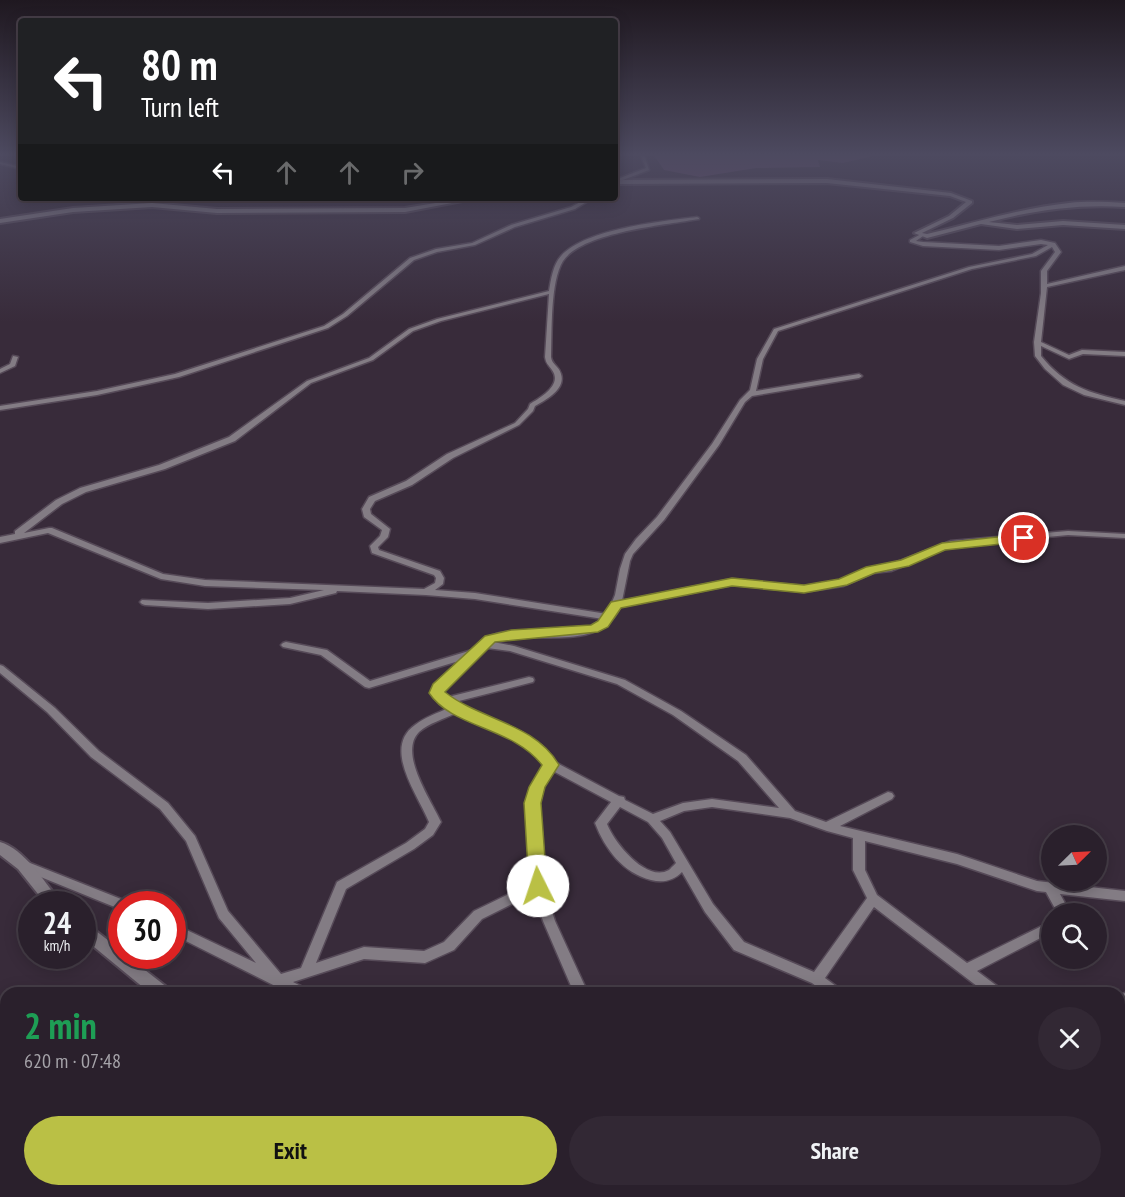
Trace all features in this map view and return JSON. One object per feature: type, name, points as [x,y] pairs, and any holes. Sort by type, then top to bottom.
[{"type":"street","points":[[0,221],[76,210]]},
{"type":"street","points":[[205,210],[406,210]]},
{"type":"street","points":[[0,408],[88,394],[177,376],[326,327],[345,315],[412,259],[436,251],[473,244],[513,226],[567,210]]},
{"type":"street","points":[[921,235],[917,232],[951,217],[960,210]]},
{"type":"street","points":[[1031,210],[932,235],[921,235],[912,241],[923,244],[999,248],[1041,242],[1053,244],[1058,252],[1044,271],[1045,286],[1037,342],[1038,356],[1061,384],[1083,393],[1125,403]]},
{"type":"street","points":[[426,592],[439,584],[440,578],[437,573],[375,551],[374,546],[384,537],[386,529],[367,515],[366,509],[372,499],[409,483],[450,456],[517,424],[531,410],[532,405],[549,396],[555,389],[559,374],[557,369],[549,363],[551,292],[561,259],[582,245],[642,226],[697,218]]},
{"type":"street","points":[[977,222],[1017,227],[1063,223],[1125,227]]},
{"type":"street","points":[[751,394],[760,358],[772,333],[781,327],[823,317],[971,268],[1034,255],[1053,244]]},
{"type":"street","points":[[1045,286],[1125,268]]},
{"type":"street","points":[[16,534],[59,502],[83,490],[162,466],[232,439],[309,382],[371,359],[411,330],[439,320],[551,292]]},
{"type":"street","points":[[1037,342],[1069,357],[1082,352],[1125,354]]},
{"type":"street","points":[[0,371],[13,366],[15,357]]},
{"type":"street","points":[[827,987],[817,980],[739,946],[709,908],[666,835],[652,819],[551,765],[537,748],[515,734],[456,709],[437,693],[438,688],[490,639],[511,634],[593,629],[603,624],[616,605],[630,552],[660,523],[665,511],[715,445],[742,401],[751,394],[859,376]]},
{"type":"street","points":[[0,540],[16,534],[49,530],[161,576],[205,583],[475,596],[607,617]]},
{"type":"street","points":[[616,605],[732,582],[804,589],[832,585],[871,570],[904,563],[951,544],[1068,533],[1125,536]]},
{"type":"street","points":[[145,602],[208,606],[290,601],[327,595],[335,590]]},
{"type":"street","points":[[286,645],[324,652],[369,685],[480,648],[511,648],[631,687],[677,713],[742,758],[791,814]]},
{"type":"street","points":[[0,668],[51,710],[95,754],[164,806],[191,839],[223,914],[278,981]]},
{"type":"street","points":[[446,701],[529,680]]},
{"type":"street","points":[[306,972],[341,886],[410,846],[429,832],[435,822],[412,775],[404,749],[407,739],[415,730],[456,709]]},
{"type":"street","points":[[551,765],[537,787],[532,803],[538,886],[549,921],[578,987]]},
{"type":"street","points":[[827,827],[888,796]]},
{"type":"street","points":[[620,800],[601,823],[608,840],[621,855],[640,871],[654,877],[670,875],[683,864]]},
{"type":"street","points":[[652,819],[683,807],[712,803],[791,814],[827,827],[957,859],[1041,885]]},
{"type":"street","points":[[859,835],[859,870],[873,899],[988,987]]},
{"type":"street","points":[[0,847],[23,865],[44,891]]},
{"type":"street","points":[[23,865],[108,900]]},
{"type":"street","points":[[278,981],[364,953],[425,957],[449,946],[478,915],[538,886]]},
{"type":"street","points":[[1078,891],[1125,896]]},
{"type":"street","points":[[817,980],[873,899]]},
{"type":"street","points":[[966,970],[1041,932]]},
{"type":"street","points":[[186,935],[290,987]]},
{"type":"street","points":[[96,939],[155,987]]},
{"type":"route","points":[[538,886],[532,803],[537,787],[551,765],[537,748],[515,734],[456,709],[437,693],[438,688],[455,675],[483,644],[490,639],[511,634],[593,629],[605,622],[616,605],[732,582],[804,589],[843,583],[871,570],[888,569],[951,544],[1024,538]]}]
